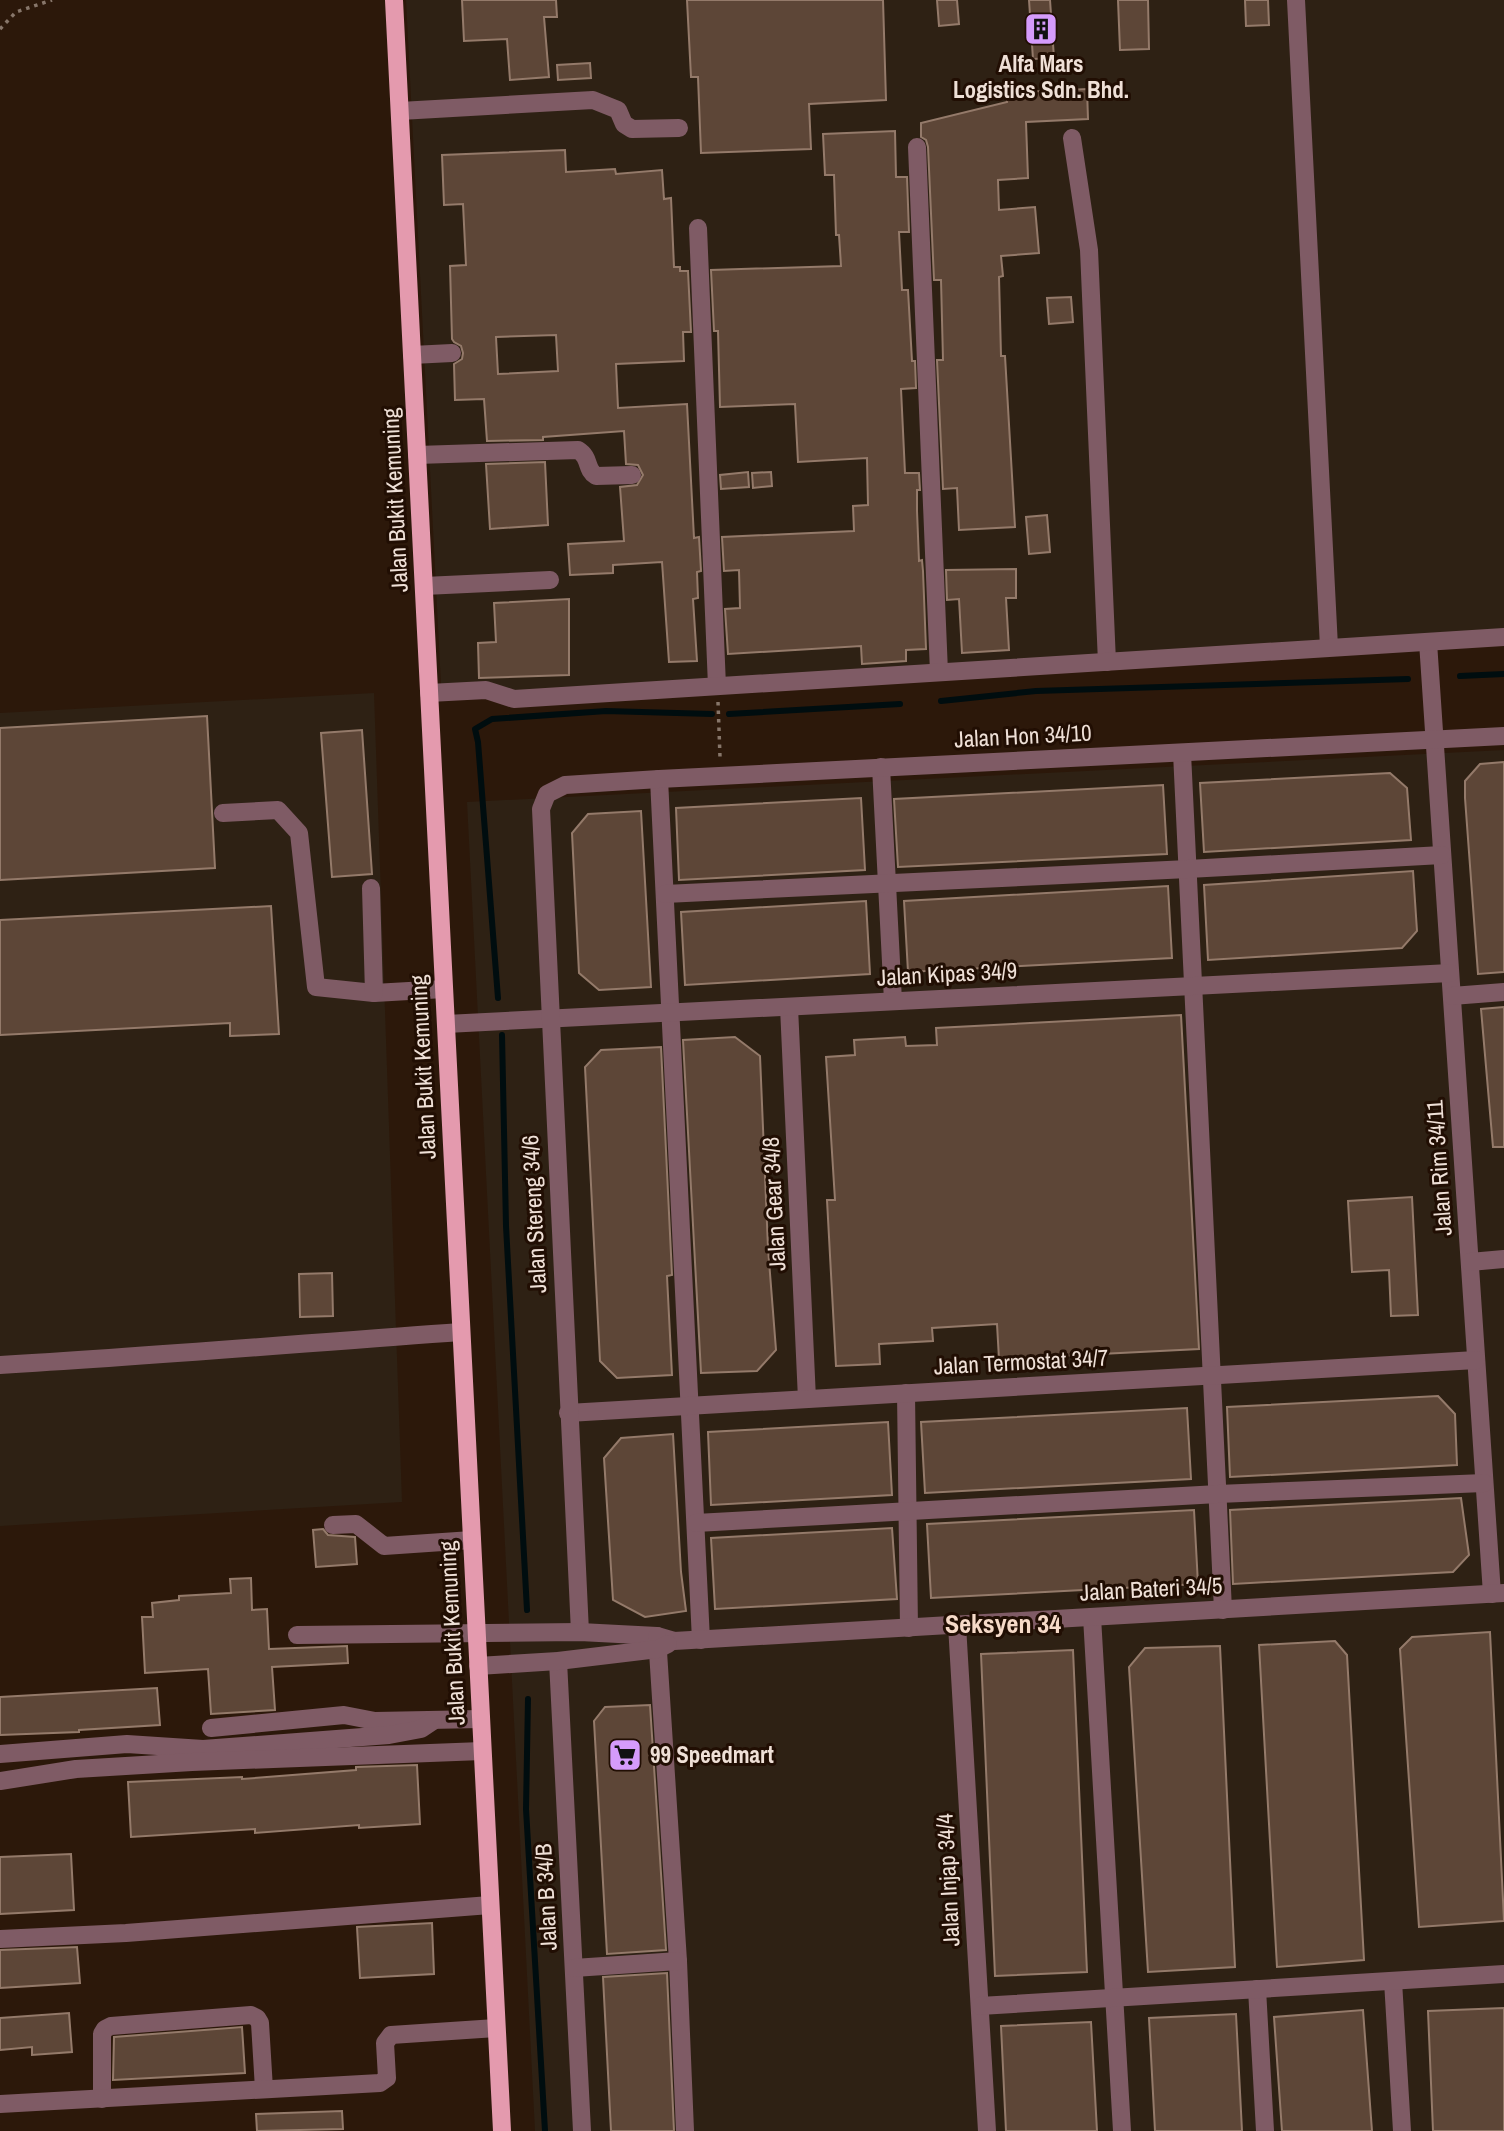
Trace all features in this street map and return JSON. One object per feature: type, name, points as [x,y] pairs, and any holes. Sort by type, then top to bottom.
[{"type":"main road","name":"Jalan Bukit Kemuning","points":[[394,0],[502,2131]]},
{"type":"street","points":[[1296,0],[1329,648]]},
{"type":"street","points":[[400,111],[593,100],[618,110],[624,124],[632,129],[679,128]]},
{"type":"street","points":[[1072,138],[1089,250],[1107,662]]},
{"type":"street","points":[[917,146],[939,673]]},
{"type":"street","points":[[698,228],[717,686]]},
{"type":"street","points":[[412,355],[452,353]]},
{"type":"street","points":[[417,455],[578,450],[588,459],[590,469],[596,476],[632,475]]},
{"type":"street","points":[[424,586],[550,580]]},
{"type":"street","points":[[429,693],[486,690],[514,699],[1504,638]]},
{"type":"street","name":"Jalan Rim 34/11","points":[[1427,642],[1485,1483],[1498,1594]]},
{"type":"street","name":"Jalan Hon 34/10","points":[[547,794],[565,785],[721,775],[1504,736]]},
{"type":"street","points":[[1182,752],[1223,1609]]},
{"type":"street","points":[[881,767],[893,1001]]},
{"type":"street","points":[[659,779],[701,1640]]},
{"type":"street","name":"Jalan Stereng 34/6","points":[[547,794],[541,809],[549,1018],[580,1632]]},
{"type":"street","points":[[223,813],[278,810],[299,833],[316,986],[374,993],[444,989]]},
{"type":"street","points":[[665,894],[1442,855]]},
{"type":"street","points":[[371,888],[374,993]]},
{"type":"street","name":"Jalan Kipas 34/9","points":[[446,1024],[1450,973]]},
{"type":"street","points":[[1452,996],[1504,992]]},
{"type":"street","name":"Jalan Gear 34/8","points":[[789,1007],[807,1399]]},
{"type":"street","points":[[1470,1262],[1504,1259]]},
{"type":"street","points":[[0,1365],[461,1332]]},
{"type":"street","name":"Jalan Termostat 34/7","points":[[568,1413],[1476,1360]]},
{"type":"street","points":[[906,1394],[909,1628]]},
{"type":"street","points":[[696,1523],[1218,1494],[1485,1483]]},
{"type":"street","points":[[333,1525],[356,1524],[384,1546],[472,1539]]},
{"type":"street","name":"Jalan Bateri 34/5","points":[[663,1642],[1498,1594]]},
{"type":"street","points":[[1091,1617],[1122,2131]]},
{"type":"street","name":"Jalan Injap 34/4","points":[[957,1625],[988,2131]]},
{"type":"street","points":[[297,1635],[580,1632],[663,1642]]},
{"type":"street","points":[[478,1666],[558,1661],[663,1642]]},
{"type":"street","points":[[663,1642],[685,2131]]},
{"type":"street","name":"Jalan B 34/B","points":[[558,1661],[582,2131]]},
{"type":"street","points":[[211,1728],[344,1715],[375,1721],[481,1718]]},
{"type":"street","points":[[0,1754],[127,1744],[203,1749],[389,1735],[421,1730],[433,1721]]},
{"type":"street","points":[[0,1781],[89,1768],[482,1751]]},
{"type":"street","points":[[0,1939],[126,1933],[490,1905]]},
{"type":"street","points":[[574,1968],[678,1961]]},
{"type":"street","points":[[980,2006],[1504,1974]]},
{"type":"street","points":[[1393,1981],[1402,2131]]},
{"type":"street","points":[[1257,1989],[1265,2131]]},
{"type":"street","points":[[102,2099],[102,2034],[110,2026],[251,2015],[260,2023],[264,2089]]},
{"type":"street","points":[[0,2104],[380,2083],[387,2078],[386,2043],[391,2035],[496,2028]]},
{"type":"path","points":[[0,29],[16,12],[52,0]]},
{"type":"path","points":[[717,686],[721,775]]},
{"type":"shaded area","points":[[406,0],[1504,0],[1504,634],[516,691],[441,685]]},
{"type":"shaded area","points":[[374,693],[402,1502],[0,1526],[0,713]]},
{"type":"shaded area","points":[[1504,750],[1504,2131],[535,2131],[467,802]]},
{"type":"building","points":[[462,0],[556,0],[557,17],[544,17],[549,77],[510,80],[507,39],[464,41]]},
{"type":"building","points":[[687,0],[883,0],[886,100],[809,104],[811,149],[701,153],[698,77],[691,77]]},
{"type":"building","points":[[937,0],[957,0],[959,24],[939,26]]},
{"type":"building","name":"Alfa Mars Logistics Sdn. Bhd.","points":[[1029,0],[1050,0],[1054,58],[1033,59]]},
{"type":"building","points":[[1118,0],[1148,0],[1149,49],[1120,50]]},
{"type":"building","points":[[1245,0],[1268,0],[1269,25],[1246,26]]},
{"type":"building","points":[[590,63],[591,78],[558,80],[557,65]]},
{"type":"building","points":[[1023,85],[1024,92],[1087,89],[1088,119],[1026,122],[1028,178],[998,180],[999,210],[1035,207],[1039,253],[1001,256],[1003,276],[999,277],[1001,356],[1005,356],[1015,527],[959,530],[957,488],[943,489],[937,360],[943,360],[941,280],[934,280],[928,147],[926,140],[921,137],[921,123],[1007,102],[1006,87]]},
{"type":"building","points":[[895,131],[896,177],[907,177],[909,232],[899,232],[902,290],[908,290],[916,388],[901,389],[905,473],[919,473],[917,511],[926,649],[906,650],[906,661],[862,664],[861,646],[728,654],[725,609],[740,608],[739,570],[724,571],[722,537],[854,531],[853,506],[868,505],[867,458],[798,462],[795,404],[720,407],[718,331],[714,331],[711,270],[841,266],[839,235],[836,235],[834,175],[825,175],[823,134]]},
{"type":"building","points":[[565,150],[566,172],[615,169],[616,174],[662,170],[664,199],[671,198],[674,267],[680,267],[680,271],[688,271],[691,332],[683,332],[684,361],[616,364],[618,408],[687,404],[694,538],[699,537],[701,571],[697,572],[698,598],[693,599],[697,661],[669,662],[662,562],[613,565],[613,573],[570,575],[568,544],[624,541],[620,487],[637,485],[643,475],[638,465],[626,464],[624,431],[543,437],[543,440],[487,441],[484,399],[455,400],[454,364],[462,359],[463,353],[461,346],[452,339],[450,266],[466,265],[463,204],[444,205],[442,155]],"holes":[[[556,335],[558,371],[498,374],[496,337]]]},
{"type":"building","points":[[1071,297],[1073,322],[1049,324],[1047,298]]},
{"type":"building","points":[[545,462],[548,525],[490,529],[486,464]]},
{"type":"building","points":[[748,472],[749,487],[721,489],[720,475]]},
{"type":"building","points":[[771,472],[772,486],[753,488],[752,473]]},
{"type":"building","points":[[1047,515],[1050,552],[1029,554],[1026,517]]},
{"type":"building","points":[[1016,569],[1016,598],[1006,598],[1009,650],[962,653],[959,599],[947,600],[946,570]]},
{"type":"building","points":[[569,599],[569,675],[479,678],[478,643],[496,642],[494,603]]},
{"type":"building","points":[[207,716],[215,868],[0,880],[0,728]]},
{"type":"building","points":[[362,730],[372,874],[332,877],[321,733]]},
{"type":"building","points":[[1504,762],[1504,972],[1478,974],[1465,781],[1480,764]]},
{"type":"building","points":[[1390,773],[1407,788],[1411,840],[1204,852],[1200,783]]},
{"type":"building","points":[[1163,785],[1167,854],[898,867],[894,799]]},
{"type":"building","points":[[861,798],[865,870],[679,880],[676,808]]},
{"type":"building","points":[[641,811],[651,987],[599,990],[579,973],[572,833],[588,814]]},
{"type":"building","points":[[1413,871],[1417,931],[1402,948],[1208,960],[1204,885]]},
{"type":"building","points":[[1168,886],[1172,958],[908,972],[904,901]]},
{"type":"building","points":[[866,901],[870,974],[685,985],[681,912]]},
{"type":"building","points":[[271,906],[279,1034],[230,1036],[230,1023],[0,1035],[0,920]]},
{"type":"building","points":[[1504,1007],[1504,1147],[1493,1147],[1481,1009]]},
{"type":"building","points":[[1181,1015],[1199,1349],[999,1359],[997,1324],[932,1328],[933,1341],[879,1344],[880,1364],[836,1366],[827,1200],[835,1200],[826,1057],[855,1055],[854,1040],[905,1037],[906,1046],[937,1045],[936,1028]]},
{"type":"building","points":[[735,1037],[760,1056],[768,1248],[776,1350],[757,1371],[701,1373],[683,1040]]},
{"type":"building","points":[[661,1047],[672,1275],[667,1276],[672,1375],[617,1378],[600,1361],[585,1067],[601,1050]]},
{"type":"building","points":[[1412,1197],[1418,1315],[1391,1316],[1389,1270],[1352,1272],[1348,1201]]},
{"type":"building","points":[[332,1273],[333,1316],[300,1317],[299,1274]]},
{"type":"building","points":[[1438,1396],[1455,1414],[1457,1465],[1230,1477],[1227,1407]]},
{"type":"building","points":[[1187,1408],[1191,1479],[925,1493],[921,1422]]},
{"type":"building","points":[[888,1422],[892,1495],[711,1505],[708,1432]]},
{"type":"building","points":[[673,1434],[681,1572],[686,1611],[645,1617],[613,1600],[604,1458],[621,1438]]},
{"type":"building","points":[[1461,1498],[1469,1555],[1453,1572],[1233,1584],[1230,1510]]},
{"type":"building","points":[[1194,1510],[1198,1584],[931,1598],[927,1524]]},
{"type":"building","points":[[892,1528],[897,1599],[715,1609],[711,1538]]},
{"type":"building","points":[[323,1529],[328,1535],[355,1537],[357,1564],[316,1567],[313,1530]]},
{"type":"building","points":[[251,1578],[252,1610],[267,1609],[269,1649],[347,1646],[348,1663],[272,1667],[275,1710],[211,1714],[208,1669],[145,1673],[142,1617],[153,1617],[152,1603],[179,1600],[179,1596],[231,1593],[230,1579]]},
{"type":"building","points":[[1490,1632],[1504,1921],[1419,1927],[1400,1649],[1412,1637]]},
{"type":"building","points":[[1335,1641],[1347,1655],[1364,1960],[1277,1967],[1259,1645]]},
{"type":"building","points":[[1220,1646],[1235,1967],[1148,1972],[1129,1667],[1145,1648]]},
{"type":"building","points":[[1073,1650],[1087,1972],[995,1976],[981,1654]]},
{"type":"building","points":[[157,1688],[160,1725],[0,1735],[0,1697]]},
{"type":"building","points":[[650,1705],[666,1950],[607,1954],[594,1721],[605,1707]]},
{"type":"building","points":[[417,1765],[420,1824],[359,1828],[359,1825],[255,1833],[255,1829],[131,1837],[128,1782],[242,1779],[356,1770],[356,1767]]},
{"type":"building","points":[[71,1854],[74,1910],[0,1914],[0,1857]]},
{"type":"building","points":[[432,1923],[434,1974],[360,1978],[357,1927]]},
{"type":"building","points":[[77,1947],[80,1983],[0,1988],[0,1950]]},
{"type":"building","points":[[667,1973],[674,2131],[611,2131],[603,1977]]},
{"type":"building","points":[[1504,2008],[1504,2131],[1433,2131],[1428,2011]]},
{"type":"building","points":[[1363,2010],[1372,2131],[1282,2131],[1274,2017]]},
{"type":"building","points":[[69,2013],[72,2052],[32,2055],[32,2047],[0,2050],[0,2018]]},
{"type":"building","points":[[1236,2014],[1242,2131],[1155,2131],[1149,2018]]},
{"type":"building","points":[[1091,2022],[1097,2131],[1006,2131],[1001,2026]]},
{"type":"building","points":[[242,2027],[245,2073],[113,2080],[114,2037]]},
{"type":"building","points":[[342,2111],[343,2129],[257,2131],[256,2114]]},
{"type":"waterway","points":[[1460,676],[1504,674]]},
{"type":"waterway","points":[[941,701],[1036,691],[1408,679]]},
{"type":"waterway","points":[[729,714],[900,704]]},
{"type":"waterway","points":[[498,998],[475,729],[492,719],[606,711],[712,714]]},
{"type":"waterway","points":[[502,1035],[506,1226],[527,1610]]},
{"type":"waterway","points":[[528,1699],[526,1809],[545,2131]]},
{"type":"place","name":"Alfa Mars Logistics Sdn. Bhd.","points":[[1041,29]]},
{"type":"place","name":"99 Speedmart","points":[[625,1755]]},
{"type":"district","name":"Seksyen 34","points":[[1003,1624]]}]
